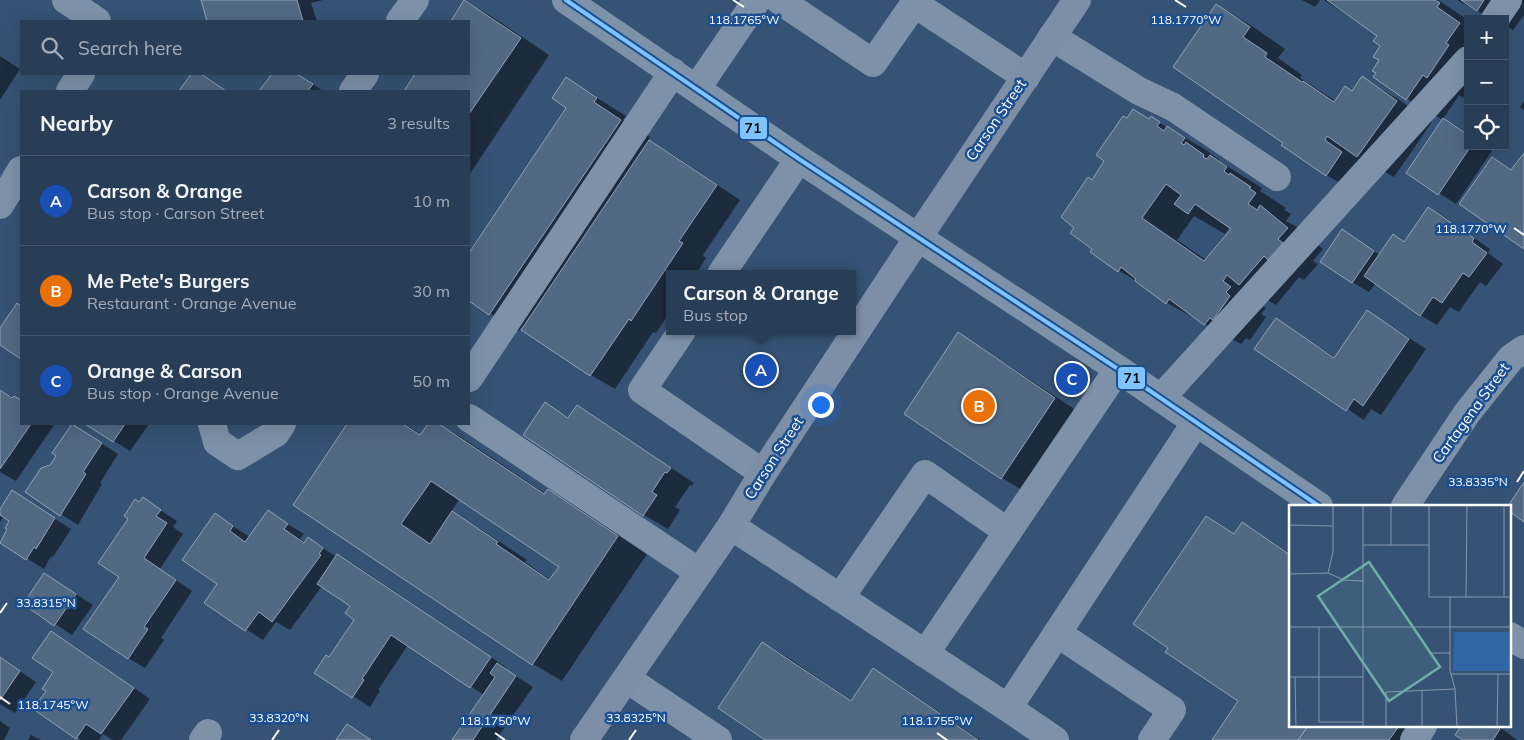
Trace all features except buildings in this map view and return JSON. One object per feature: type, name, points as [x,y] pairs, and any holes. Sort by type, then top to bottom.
[{"type":"main road","name":"Carson Street","points":[[856,331],[1077,0]]},
{"type":"main road","name":"Carson Street","points":[[584,740],[731,526],[763,473],[853,335]]},
{"type":"street","points":[[66,0],[96,20]]},
{"type":"street","points":[[401,20],[415,0]]},
{"type":"street","points":[[566,0],[799,159],[1118,369],[1318,505]]},
{"type":"street","points":[[697,88],[757,0]]},
{"type":"street","points":[[779,0],[873,63],[916,2],[1026,77]]},
{"type":"street","points":[[1499,15],[1508,0]]},
{"type":"street","points":[[1052,37],[1139,91],[1173,107],[1277,177]]},
{"type":"street","points":[[1161,398],[1464,64]]},
{"type":"street","points":[[470,376],[673,72]]},
{"type":"street","points":[[71,90],[80,75]]},
{"type":"street","points":[[354,90],[364,75]]},
{"type":"street","points":[[724,270],[799,159]]},
{"type":"street","points":[[0,205],[20,172]]},
{"type":"street","points":[[679,335],[642,390],[763,473]]},
{"type":"street","name":"Cartagena Street","points":[[1406,505],[1468,413],[1511,358],[1524,349]]},
{"type":"street","points":[[925,654],[1118,369]]},
{"type":"street","points":[[470,419],[699,572]]},
{"type":"street","points":[[1008,708],[1196,422]]},
{"type":"street","points":[[212,425],[217,442],[238,456],[276,433],[281,425]]},
{"type":"street","points":[[840,598],[925,474],[1008,532]]},
{"type":"street","points":[[731,526],[1055,740]]},
{"type":"street","points":[[1057,633],[1172,710],[1152,740]]},
{"type":"street","points":[[1512,637],[1524,645]]},
{"type":"street","points":[[626,679],[718,740]]},
{"type":"street","points":[[1414,740],[1422,728]]},
{"type":"transit line","name":"71","points":[[566,0],[799,159],[1118,369],[1318,505]]},
{"type":"place","name":"Carson & Orange","points":[[761,370]]},
{"type":"place","name":"Orange & Carson","points":[[1072,379]]},
{"type":"place","name":"Me Pete's Burgers","points":[[979,406]]}]
